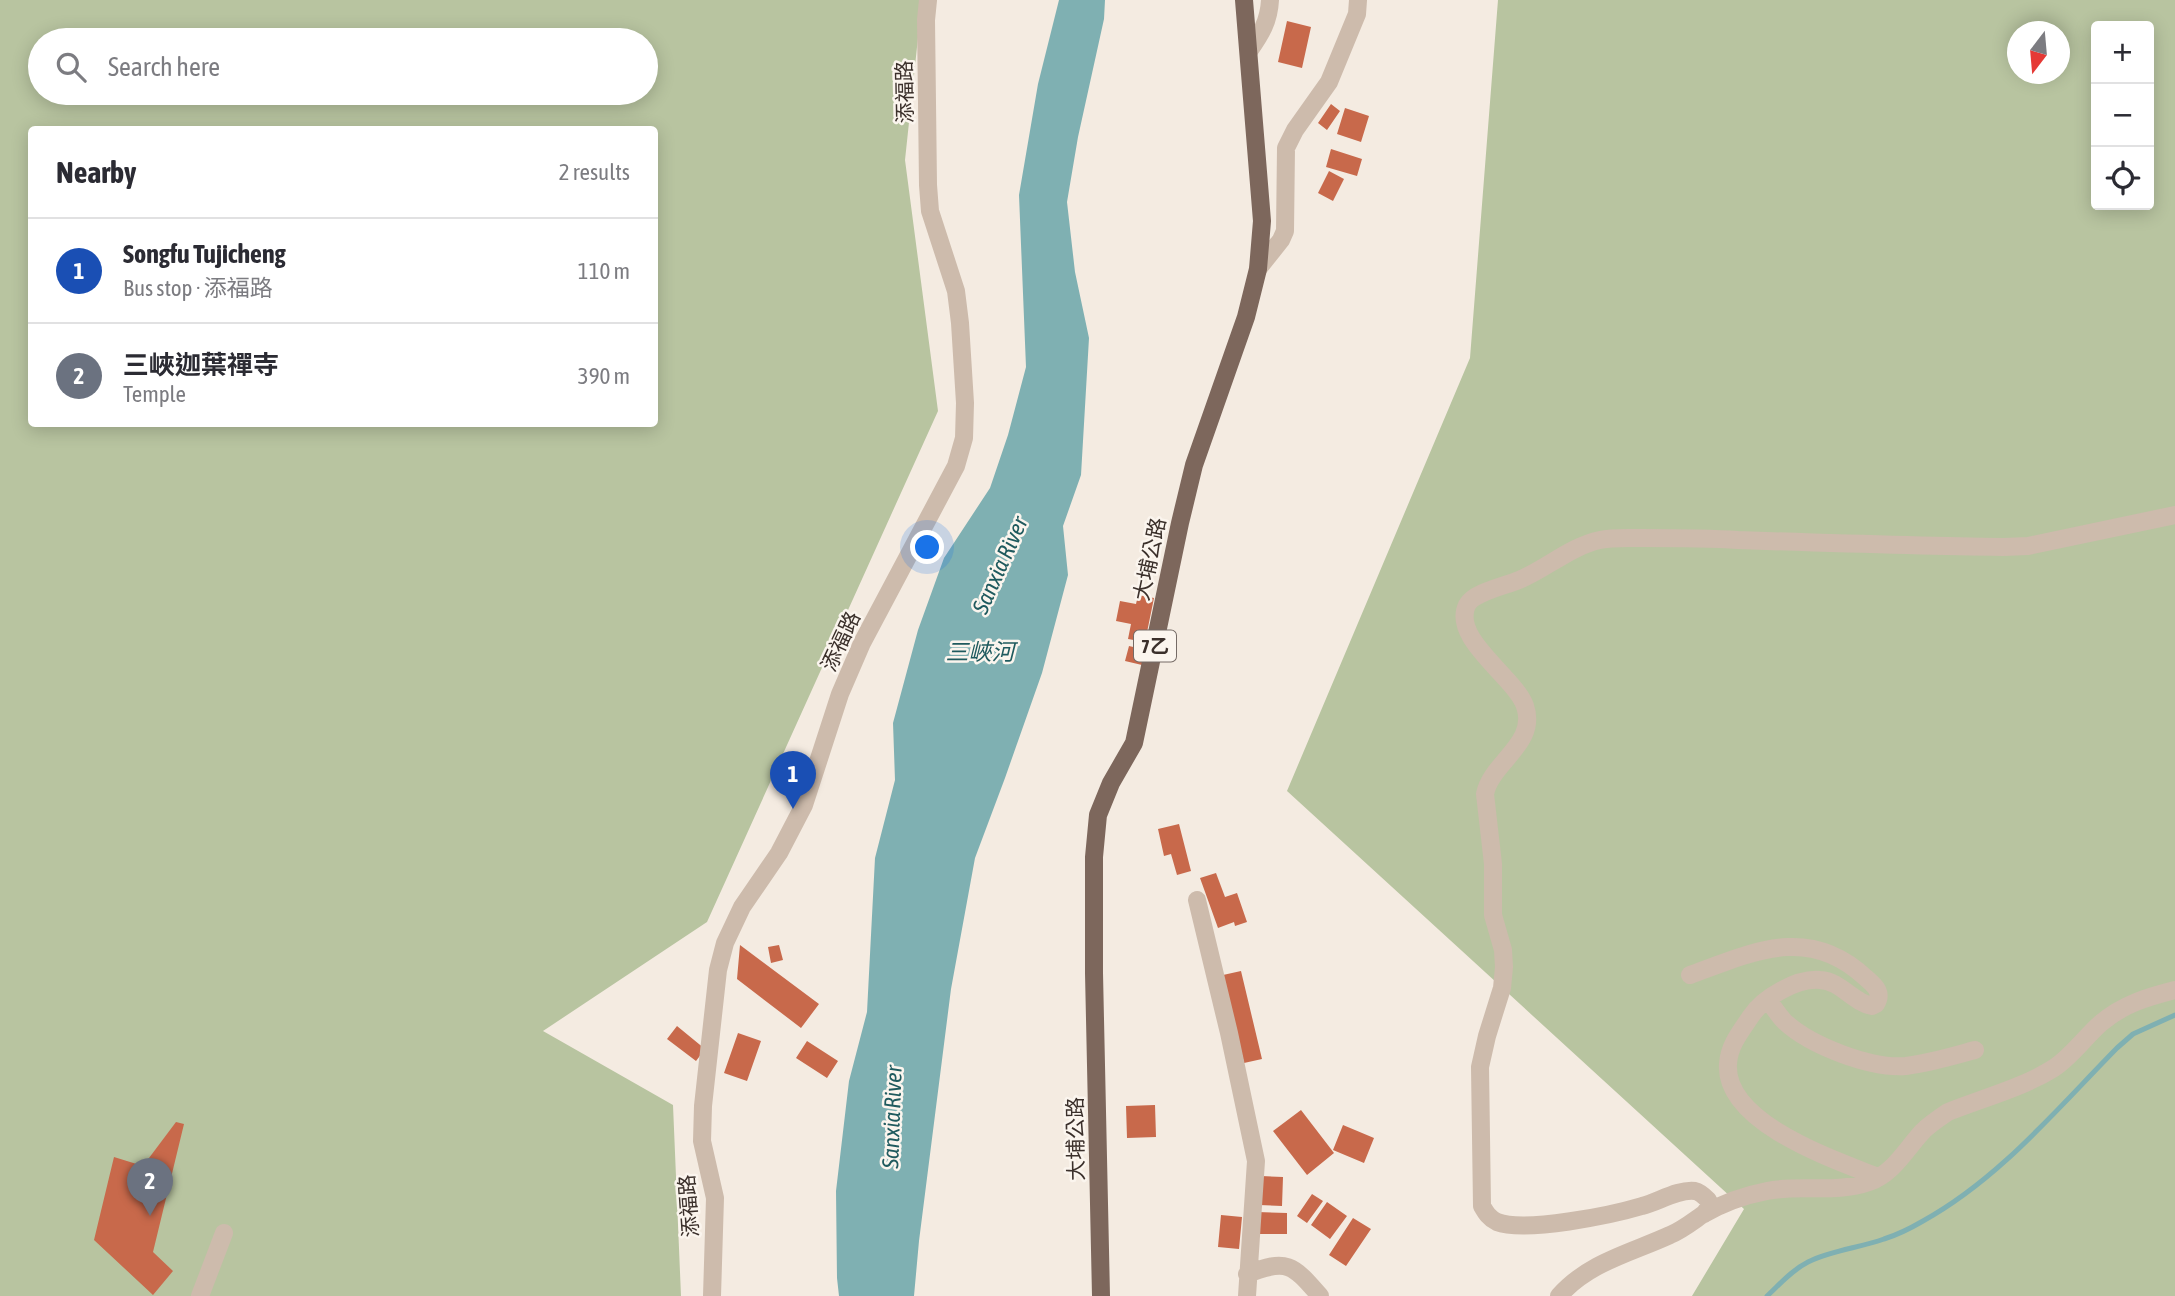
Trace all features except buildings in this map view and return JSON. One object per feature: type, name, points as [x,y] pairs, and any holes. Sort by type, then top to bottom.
[{"type":"main road","name":"大埔公路","points":[[1101,1296],[1094,972],[1094,857],[1098,815],[1111,783],[1134,743],[1194,464],[1246,317],[1258,269],[1262,221],[1244,0]]},
{"type":"street","name":"添福路","points":[[712,1296],[715,1198],[702,1141],[703,1106],[718,970],[725,943],[743,907],[779,853],[804,805],[840,694],[862,643],[956,466],[964,438],[965,403],[956,291],[930,211],[926,20],[928,0]]},
{"type":"street","points":[[1249,51],[1267,20],[1270,0]]},
{"type":"street","points":[[1258,269],[1285,231],[1286,148],[1295,130],[1329,82],[1357,14],[1359,0]]},
{"type":"street","points":[[1704,1214],[1709,1207],[1708,1200],[1693,1191],[1603,1216],[1520,1226],[1495,1221],[1487,1216],[1482,1206],[1480,1067],[1502,988],[1504,967],[1503,950],[1493,915],[1493,864],[1485,794],[1487,783],[1519,744],[1528,722],[1527,709],[1514,686],[1469,635],[1465,617],[1466,606],[1480,594],[1524,579],[1590,543],[1612,538],[1679,537],[2028,546],[2175,515]]},
{"type":"street","points":[[1197,900],[1256,1161],[1247,1296]]},
{"type":"street","points":[[1690,975],[1757,950],[1811,947],[1831,953],[1859,971],[1878,989],[1880,998],[1877,1004],[1871,1006],[1858,1001],[1835,984],[1822,980],[1803,980],[1785,989],[1755,1011],[1734,1040],[1728,1065],[1732,1086],[1750,1112],[1770,1128],[1800,1144],[1878,1177]]},
{"type":"street","points":[[1559,1296],[1571,1282],[1589,1269],[1672,1234],[1704,1214],[1752,1194],[1771,1190],[1834,1189],[1870,1182],[1901,1157],[1937,1119],[2053,1068],[2069,1056],[2101,1023],[2120,1010],[2142,999],[2175,990]]},
{"type":"street","points":[[1769,1001],[1785,1021],[1800,1032],[1839,1053],[1869,1063],[1903,1066],[1975,1050]]},
{"type":"street","points":[[200,1296],[224,1233]]},
{"type":"street","points":[[1247,1274],[1268,1266],[1292,1268],[1320,1296]]},
{"type":"green space","points":[[0,0],[922,0],[905,160],[938,411],[707,922],[543,1031],[673,1105],[681,1296],[0,1296]]},
{"type":"green space","points":[[1498,0],[2175,0],[2175,1296],[1692,1296],[1744,1209],[1287,791],[1470,358]]},
{"type":"water","name":"三峽河","points":[[1059,0],[1105,0],[1104,19],[1067,202],[1075,272],[1089,338],[1081,475],[1063,526],[1068,575],[1042,673],[975,858],[951,989],[914,1296],[839,1296],[836,1191],[849,1081],[867,1012],[875,858],[895,780],[893,723],[918,630],[944,558],[990,488],[1008,435],[1026,367],[1019,195],[1038,84]]},
{"type":"waterway","points":[[1767,1296],[1802,1265],[1894,1235],[1951,1204],[2026,1142],[2133,1034],[2175,1015]]},
{"type":"place","name":"Songfu Tujicheng","points":[[793,809]]},
{"type":"place","name":"三峽迦葉禪寺","points":[[150,1216]]},
{"type":"water label","name":"Sanxia River","points":[[1000,565]]},
{"type":"water label","name":"Sanxia River","points":[[892,1117]]}]
